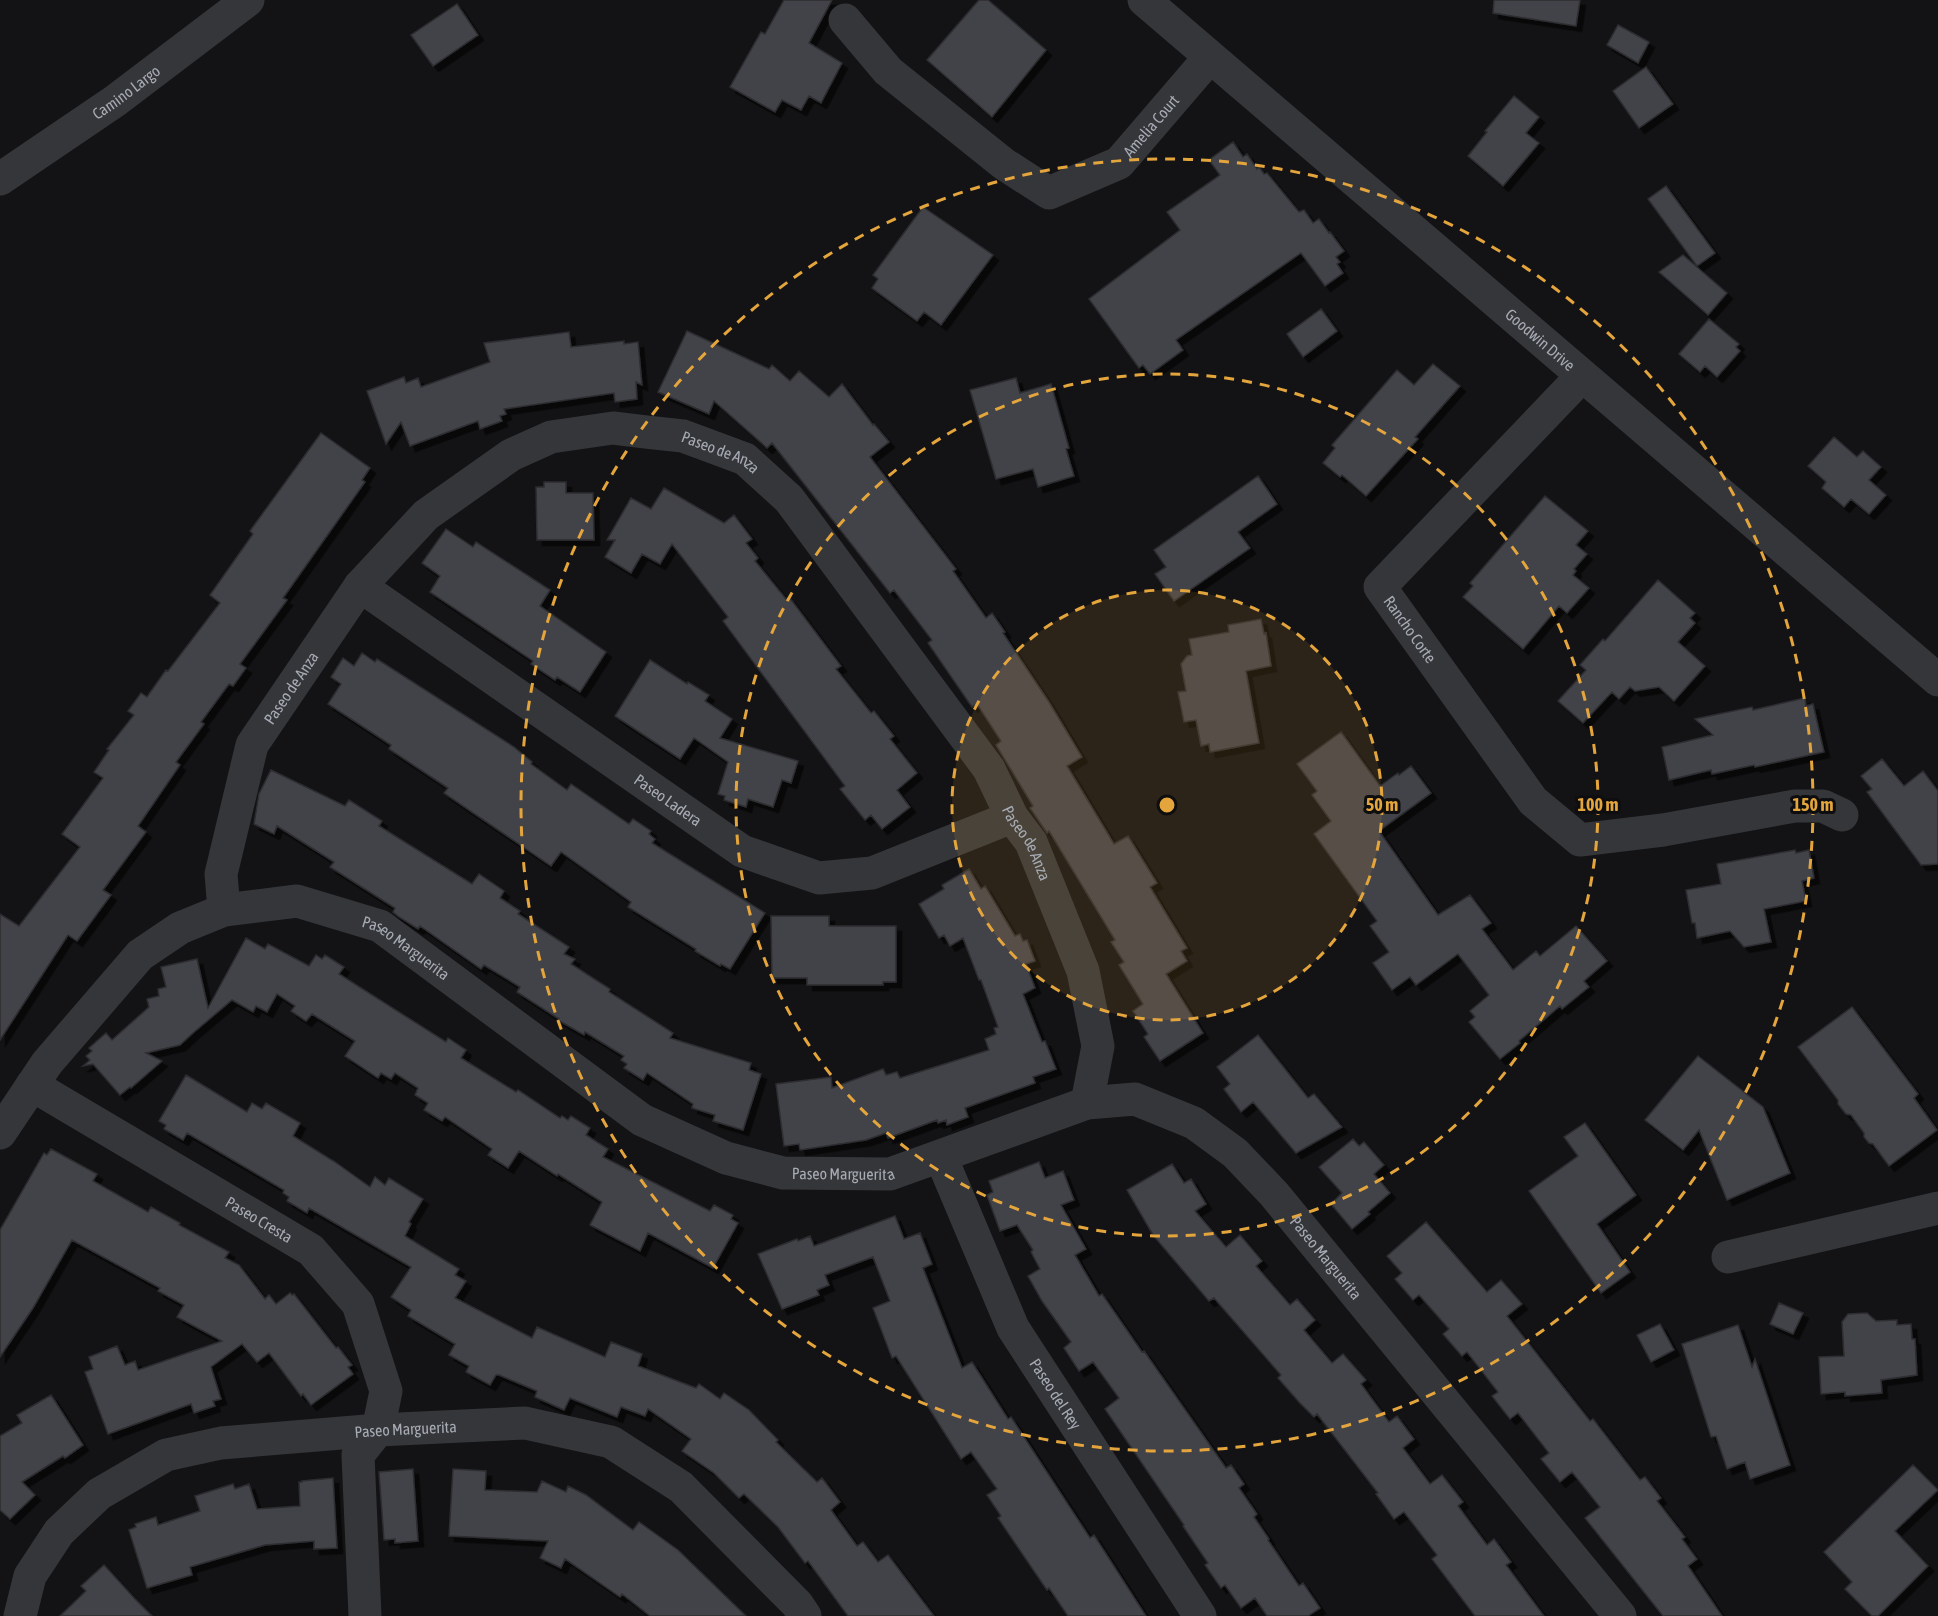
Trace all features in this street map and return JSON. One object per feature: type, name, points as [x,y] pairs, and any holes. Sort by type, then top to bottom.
[{"type":"street","name":"Camino Largo","points":[[0,179],[115,101],[248,0]]},
{"type":"street","name":"Goodwin Drive","points":[[1144,0],[1938,680]]},
{"type":"street","name":"Amelia Court","points":[[845,20],[888,71],[1004,164],[1049,193],[1119,163],[1210,57]]},
{"type":"street","name":"Rancho Corte","points":[[1582,376],[1380,587],[1533,801],[1580,840],[1663,830],[1795,806],[1823,806],[1842,815]]},
{"type":"street","name":"Paseo de Anza","points":[[224,909],[220,873],[252,745],[360,586],[426,515],[511,455],[551,437],[613,428],[683,436],[745,459],[789,499],[989,768],[1012,817],[1031,842],[1085,979],[1098,1046],[1087,1102]]},
{"type":"street","name":"Paseo Ladera","points":[[360,586],[742,851],[819,878],[872,873],[1012,817]]},
{"type":"street","name":"Paseo Marguerita","points":[[0,1133],[47,1063],[140,955],[180,928],[224,909],[297,901],[380,927],[642,1120],[726,1158],[783,1173],[890,1174],[1087,1102],[1135,1099],[1194,1123],[1236,1153],[1274,1194],[1620,1616]]},
{"type":"street","name":"Paseo Cresta","points":[[32,1085],[311,1250],[358,1304],[386,1391],[378,1430]]},
{"type":"street","name":"Paseo del Rey","points":[[941,1157],[1013,1328],[1200,1616]]},
{"type":"street","points":[[1728,1257],[1938,1208]]},
{"type":"street","name":"Paseo Marguerita","points":[[20,1616],[30,1576],[59,1532],[99,1494],[166,1455],[221,1443],[378,1430],[525,1423],[611,1442],[681,1487],[797,1604],[805,1616]]},
{"type":"street","points":[[365,1616],[358,1455],[378,1430]]},
{"type":"building","points":[[784,0],[832,0],[809,43],[842,63],[821,103],[809,96],[801,110],[782,100],[775,112],[730,87],[761,32],[765,34]]},
{"type":"building","points":[[979,0],[988,0],[1046,50],[992,117],[927,60]]},
{"type":"building","points":[[1494,0],[1580,0],[1576,26],[1493,13]]},
{"type":"building","points":[[457,4],[478,35],[433,66],[411,35]]},
{"type":"building","points":[[1618,25],[1649,42],[1638,63],[1607,45]]},
{"type":"building","points":[[1646,67],[1673,104],[1639,128],[1613,91]]},
{"type":"building","points":[[1514,96],[1539,117],[1526,133],[1539,143],[1503,186],[1468,156]]},
{"type":"building","points":[[1233,142],[1243,157],[1247,154],[1257,169],[1259,167],[1264,174],[1267,173],[1299,212],[1304,210],[1313,223],[1319,219],[1330,232],[1344,251],[1336,257],[1340,262],[1337,264],[1343,273],[1325,286],[1301,253],[1176,340],[1183,350],[1150,374],[1143,365],[1139,368],[1089,299],[1180,230],[1167,212],[1220,175],[1209,160]]},
{"type":"building","points":[[1666,186],[1715,253],[1697,266],[1648,199]]},
{"type":"building","points":[[923,207],[993,255],[941,325],[924,312],[917,321],[872,288],[878,279],[873,275]]},
{"type":"building","points":[[1683,255],[1727,293],[1708,315],[1659,272]]},
{"type":"building","points":[[1321,309],[1337,331],[1303,357],[1287,334]]},
{"type":"building","points":[[1709,319],[1739,344],[1736,347],[1740,351],[1717,377],[1705,366],[1700,372],[1679,354]]},
{"type":"building","points":[[687,331],[769,369],[772,365],[790,381],[799,371],[829,397],[842,384],[889,442],[870,457],[956,569],[953,571],[986,618],[992,613],[1005,632],[1003,633],[1082,757],[1067,766],[1114,844],[1128,836],[1157,883],[1150,887],[1187,948],[1181,951],[1187,961],[1166,974],[1203,1033],[1160,1061],[1144,1037],[1148,1034],[1133,1011],[1143,1004],[1119,965],[1124,962],[1111,942],[1115,940],[1049,831],[1047,833],[1030,808],[1033,806],[996,745],[1001,741],[977,704],[972,707],[928,643],[932,640],[894,590],[890,593],[772,443],[767,448],[714,401],[709,414],[658,392]]},
{"type":"building","points":[[569,332],[571,347],[624,341],[624,344],[638,342],[642,385],[636,382],[637,399],[615,402],[614,393],[504,409],[506,414],[500,416],[502,421],[480,429],[478,421],[410,446],[401,422],[386,444],[367,391],[404,377],[406,383],[418,378],[421,387],[490,362],[484,343]]},
{"type":"building","points":[[1433,364],[1460,386],[1415,437],[1418,439],[1366,496],[1342,475],[1340,477],[1323,463],[1335,448],[1332,445],[1397,370],[1414,385]]},
{"type":"building","points":[[1016,378],[1020,393],[1051,384],[1069,448],[1066,449],[1074,476],[1038,487],[1033,469],[996,479],[970,390]]},
{"type":"building","points":[[321,433],[370,468],[362,480],[365,482],[283,598],[287,600],[240,664],[246,668],[233,686],[229,684],[201,722],[204,724],[176,762],[180,765],[138,826],[146,832],[103,890],[111,895],[77,941],[68,935],[0,1040],[0,914],[19,926],[80,847],[62,834],[103,778],[94,772],[109,750],[107,749],[134,715],[128,711],[141,693],[147,697],[220,603],[210,595],[253,534],[250,531]]},
{"type":"building","points":[[1834,437],[1857,457],[1863,451],[1881,467],[1869,480],[1886,495],[1869,514],[1851,499],[1844,507],[1822,488],[1826,482],[1808,466]]},
{"type":"building","points":[[1258,476],[1277,504],[1238,532],[1250,548],[1174,601],[1155,574],[1166,567],[1154,550]]},
{"type":"building","points":[[544,482],[566,482],[566,493],[593,493],[594,540],[537,540],[536,487],[544,487]]},
{"type":"building","points":[[664,488],[724,523],[734,515],[752,539],[746,543],[758,558],[755,561],[786,599],[789,597],[841,666],[836,669],[871,713],[874,711],[894,736],[890,739],[917,773],[897,790],[910,807],[882,829],[871,815],[865,820],[840,789],[845,786],[723,621],[728,617],[672,544],[660,564],[642,554],[631,573],[605,557],[615,540],[607,540],[631,498],[651,509]]},
{"type":"building","points":[[1545,496],[1588,531],[1576,545],[1587,554],[1574,569],[1576,571],[1573,575],[1589,588],[1567,613],[1559,606],[1523,649],[1463,597],[1473,586],[1470,583]]},
{"type":"building","points":[[446,529],[473,547],[476,542],[550,590],[540,606],[606,652],[580,692],[557,677],[555,680],[531,664],[533,661],[430,592],[440,576],[422,563]]},
{"type":"building","points":[[1658,580],[1695,613],[1690,618],[1695,623],[1678,642],[1705,666],[1674,701],[1659,687],[1635,691],[1630,687],[1619,699],[1612,692],[1583,723],[1558,701],[1586,670],[1580,665],[1603,639],[1605,641]]},
{"type":"building","points":[[1261,619],[1264,634],[1266,633],[1271,666],[1246,671],[1259,743],[1210,752],[1209,744],[1201,746],[1196,720],[1184,722],[1178,692],[1186,691],[1181,664],[1187,656],[1192,655],[1189,639],[1229,632],[1228,625]]},
{"type":"building","points":[[362,653],[375,662],[377,659],[514,747],[532,762],[531,764],[567,790],[571,784],[629,824],[633,819],[651,831],[649,834],[655,839],[652,843],[765,913],[730,969],[721,964],[720,966],[695,951],[696,949],[628,907],[631,902],[561,852],[551,866],[444,793],[448,788],[389,749],[391,745],[328,704],[341,684],[331,677],[343,658],[354,666]]},
{"type":"building","points":[[650,660],[709,695],[705,701],[732,719],[720,738],[798,761],[791,783],[782,780],[773,807],[748,799],[746,807],[724,800],[725,796],[718,794],[728,762],[694,738],[680,759],[615,716]]},
{"type":"building","points":[[1805,698],[1806,706],[1813,704],[1824,752],[1755,767],[1754,765],[1712,774],[1711,770],[1669,780],[1662,747],[1713,735],[1695,719],[1752,707],[1753,710]]},
{"type":"building","points":[[1341,732],[1380,786],[1411,766],[1431,793],[1379,831],[1438,915],[1470,895],[1491,923],[1482,929],[1513,970],[1536,951],[1540,956],[1576,926],[1607,961],[1584,981],[1589,987],[1562,1009],[1560,1006],[1500,1059],[1469,1022],[1475,1017],[1470,1011],[1489,995],[1458,954],[1416,985],[1410,977],[1392,990],[1373,963],[1389,952],[1370,926],[1377,921],[1314,834],[1331,821],[1312,795],[1317,791],[1297,764]]},
{"type":"building","points":[[1882,759],[1904,786],[1923,771],[1938,791],[1938,864],[1921,865],[1867,792],[1872,789],[1861,776]]},
{"type":"building","points":[[271,770],[345,806],[349,800],[382,821],[379,826],[472,884],[479,874],[504,891],[500,898],[520,911],[518,914],[569,947],[564,954],[575,959],[571,964],[610,989],[609,992],[673,1033],[670,1038],[751,1063],[749,1070],[761,1074],[743,1130],[713,1121],[715,1115],[692,1108],[693,1104],[647,1073],[643,1080],[624,1068],[627,1064],[621,1060],[624,1056],[585,1032],[584,1035],[558,1020],[517,992],[520,987],[484,965],[481,969],[420,926],[418,929],[399,917],[393,912],[395,908],[330,867],[334,862],[277,826],[274,834],[254,824],[259,794]]},
{"type":"building","points":[[1795,850],[1796,853],[1809,850],[1814,878],[1802,881],[1806,901],[1764,909],[1771,942],[1744,947],[1730,931],[1697,938],[1686,890],[1721,884],[1717,864]]},
{"type":"building","points":[[969,869],[981,889],[985,886],[1015,936],[1020,934],[1023,941],[1027,940],[1035,961],[1026,964],[1035,988],[1023,994],[1042,1042],[1045,1041],[1056,1069],[1033,1077],[1035,1083],[965,1108],[968,1117],[947,1125],[946,1120],[938,1123],[937,1120],[888,1138],[886,1133],[866,1140],[800,1150],[799,1144],[784,1146],[776,1084],[831,1077],[832,1088],[883,1069],[886,1075],[897,1072],[900,1078],[989,1050],[985,1039],[996,1034],[994,1028],[998,1027],[963,938],[950,946],[944,935],[939,938],[919,904],[944,889],[942,885]]},
{"type":"building","points":[[771,916],[829,916],[829,926],[896,926],[896,982],[883,982],[883,985],[807,985],[807,978],[772,978]]},
{"type":"building","points":[[246,938],[265,949],[268,944],[309,966],[316,955],[322,959],[325,955],[344,967],[339,974],[446,1042],[448,1038],[466,1050],[461,1058],[516,1092],[518,1090],[560,1118],[562,1116],[568,1120],[571,1116],[590,1128],[586,1135],[608,1149],[603,1157],[710,1211],[714,1205],[733,1215],[731,1219],[738,1223],[713,1268],[648,1233],[640,1251],[590,1225],[602,1202],[519,1151],[508,1168],[488,1155],[492,1149],[445,1117],[442,1121],[424,1110],[428,1103],[415,1095],[418,1088],[395,1073],[391,1079],[381,1073],[378,1078],[345,1056],[355,1041],[312,1014],[306,1021],[291,1011],[295,1006],[277,994],[267,1012],[256,1006],[253,1012],[232,1000],[180,1045],[146,1053],[162,1061],[120,1095],[93,1064],[83,1066],[90,1060],[86,1056],[92,1051],[89,1048],[106,1033],[112,1040],[149,1007],[147,999],[159,996],[158,989],[166,987],[161,967],[197,959],[208,1008]]},
{"type":"building","points":[[1852,1007],[1918,1094],[1914,1098],[1937,1130],[1889,1166],[1873,1144],[1864,1137],[1864,1133],[1851,1115],[1846,1114],[1838,1104],[1838,1100],[1798,1047]]},
{"type":"building","points":[[1258,1035],[1308,1098],[1314,1094],[1342,1127],[1296,1153],[1253,1102],[1241,1112],[1224,1089],[1230,1084],[1217,1067]]},
{"type":"building","points":[[1698,1056],[1763,1107],[1790,1173],[1727,1200],[1699,1130],[1683,1150],[1645,1120]]},
{"type":"building","points":[[186,1075],[247,1112],[252,1103],[262,1109],[266,1103],[300,1123],[293,1136],[370,1187],[375,1177],[385,1185],[389,1178],[423,1199],[409,1222],[411,1224],[405,1236],[459,1269],[455,1275],[466,1281],[455,1298],[532,1338],[537,1327],[605,1357],[611,1342],[642,1354],[638,1366],[696,1388],[699,1384],[720,1399],[724,1393],[749,1410],[778,1440],[776,1442],[817,1482],[822,1478],[840,1502],[831,1510],[857,1546],[863,1542],[878,1562],[888,1555],[934,1616],[848,1616],[808,1561],[805,1563],[778,1527],[744,1494],[739,1498],[714,1473],[682,1451],[691,1439],[648,1409],[645,1416],[621,1407],[617,1417],[570,1398],[564,1410],[535,1397],[537,1391],[499,1375],[496,1375],[490,1385],[466,1372],[469,1366],[449,1355],[455,1344],[408,1316],[411,1310],[391,1297],[411,1267],[309,1208],[307,1213],[287,1201],[289,1197],[283,1193],[284,1190],[187,1133],[183,1140],[164,1129],[166,1125],[159,1121]]},
{"type":"building","points":[[1585,1123],[1636,1195],[1597,1224],[1630,1272],[1601,1293],[1529,1191],[1578,1156],[1564,1137]]},
{"type":"building","points":[[1353,1139],[1359,1146],[1364,1142],[1384,1165],[1374,1174],[1390,1193],[1352,1229],[1331,1204],[1342,1193],[1319,1167]]},
{"type":"building","points":[[51,1149],[97,1174],[93,1181],[148,1212],[151,1207],[229,1252],[225,1258],[239,1265],[265,1299],[269,1295],[276,1304],[290,1293],[294,1294],[352,1365],[348,1367],[353,1374],[311,1405],[303,1394],[301,1396],[269,1353],[257,1362],[242,1344],[211,1367],[221,1399],[213,1401],[215,1406],[194,1413],[191,1404],[108,1434],[85,1372],[93,1369],[89,1357],[117,1346],[125,1365],[135,1361],[138,1370],[222,1341],[177,1317],[184,1305],[158,1291],[160,1288],[72,1240],[33,1308],[0,1357],[0,1230],[44,1153],[47,1155]]},
{"type":"building","points":[[1039,1162],[1045,1178],[1063,1171],[1074,1200],[1061,1205],[1086,1249],[1075,1255],[1099,1296],[1102,1294],[1226,1468],[1231,1465],[1244,1484],[1239,1488],[1257,1514],[1254,1517],[1268,1540],[1299,1586],[1303,1583],[1320,1608],[1308,1616],[1267,1616],[1255,1598],[1241,1608],[1225,1585],[1221,1588],[1205,1565],[1208,1563],[1184,1525],[1105,1409],[1119,1398],[1093,1362],[1079,1371],[1064,1348],[1071,1342],[1042,1301],[1028,1276],[1040,1269],[1031,1252],[1033,1250],[1017,1225],[1000,1231],[987,1195],[993,1192],[989,1181]]},
{"type":"building","points":[[1172,1164],[1184,1183],[1191,1179],[1206,1204],[1195,1211],[1226,1247],[1240,1235],[1262,1261],[1256,1266],[1290,1305],[1297,1299],[1315,1320],[1304,1330],[1332,1363],[1343,1354],[1366,1380],[1361,1384],[1389,1422],[1397,1416],[1414,1439],[1403,1448],[1430,1484],[1442,1475],[1463,1502],[1458,1506],[1487,1545],[1494,1539],[1511,1562],[1506,1565],[1544,1616],[1475,1616],[1432,1559],[1437,1555],[1404,1512],[1394,1519],[1376,1494],[1378,1493],[1317,1414],[1314,1417],[1299,1402],[1278,1378],[1281,1375],[1214,1298],[1209,1301],[1153,1235],[1127,1190]]},
{"type":"building","points":[[895,1216],[904,1239],[920,1233],[932,1264],[923,1268],[962,1368],[972,1362],[1008,1419],[1011,1417],[1090,1538],[1094,1535],[1146,1616],[1068,1616],[1049,1588],[1047,1590],[998,1518],[1001,1516],[987,1495],[997,1489],[971,1452],[961,1459],[896,1356],[892,1358],[873,1308],[890,1301],[873,1257],[825,1275],[829,1285],[817,1290],[819,1295],[782,1309],[758,1254],[810,1236],[814,1246]]},
{"type":"building","points":[[1426,1222],[1487,1292],[1501,1280],[1522,1304],[1507,1316],[1590,1421],[1593,1419],[1640,1480],[1645,1477],[1661,1498],[1657,1501],[1685,1537],[1682,1539],[1697,1559],[1688,1566],[1722,1616],[1663,1616],[1585,1518],[1600,1507],[1572,1472],[1560,1482],[1541,1459],[1549,1453],[1518,1413],[1510,1419],[1492,1396],[1498,1392],[1467,1352],[1462,1356],[1443,1334],[1449,1329],[1419,1295],[1413,1300],[1395,1279],[1402,1273],[1387,1256]]},
{"type":"building","points":[[1779,1303],[1803,1313],[1793,1334],[1770,1324]]},
{"type":"building","points":[[1867,1313],[1876,1321],[1897,1320],[1897,1325],[1911,1324],[1912,1339],[1915,1339],[1917,1375],[1881,1380],[1882,1393],[1845,1396],[1845,1392],[1821,1394],[1819,1357],[1844,1356],[1842,1322],[1848,1314]]},
{"type":"building","points":[[1660,1324],[1674,1350],[1651,1362],[1637,1335]]},
{"type":"building","points":[[1738,1325],[1752,1367],[1755,1359],[1790,1465],[1750,1479],[1745,1462],[1727,1469],[1716,1436],[1711,1437],[1682,1344]]},
{"type":"building","points":[[51,1395],[83,1445],[22,1482],[35,1495],[10,1519],[0,1510],[0,1436],[22,1423],[17,1415]]},
{"type":"building","points":[[1913,1465],[1938,1490],[1895,1531],[1928,1566],[1878,1616],[1872,1616],[1845,1589],[1852,1582],[1824,1552]]},
{"type":"building","points":[[413,1469],[418,1541],[395,1543],[395,1539],[384,1540],[379,1472]]},
{"type":"building","points":[[453,1469],[486,1471],[485,1490],[537,1492],[542,1481],[566,1492],[568,1486],[586,1495],[633,1530],[639,1522],[678,1550],[746,1616],[650,1616],[622,1594],[620,1597],[565,1559],[561,1568],[540,1558],[548,1541],[449,1536]]},
{"type":"building","points":[[333,1478],[337,1548],[314,1549],[314,1541],[265,1545],[190,1567],[192,1575],[147,1588],[129,1530],[136,1527],[135,1524],[156,1517],[158,1525],[200,1511],[195,1496],[233,1484],[235,1489],[249,1484],[257,1509],[300,1506],[299,1482]]},
{"type":"building","points":[[104,1565],[152,1616],[60,1616],[86,1591],[81,1586]]}]
